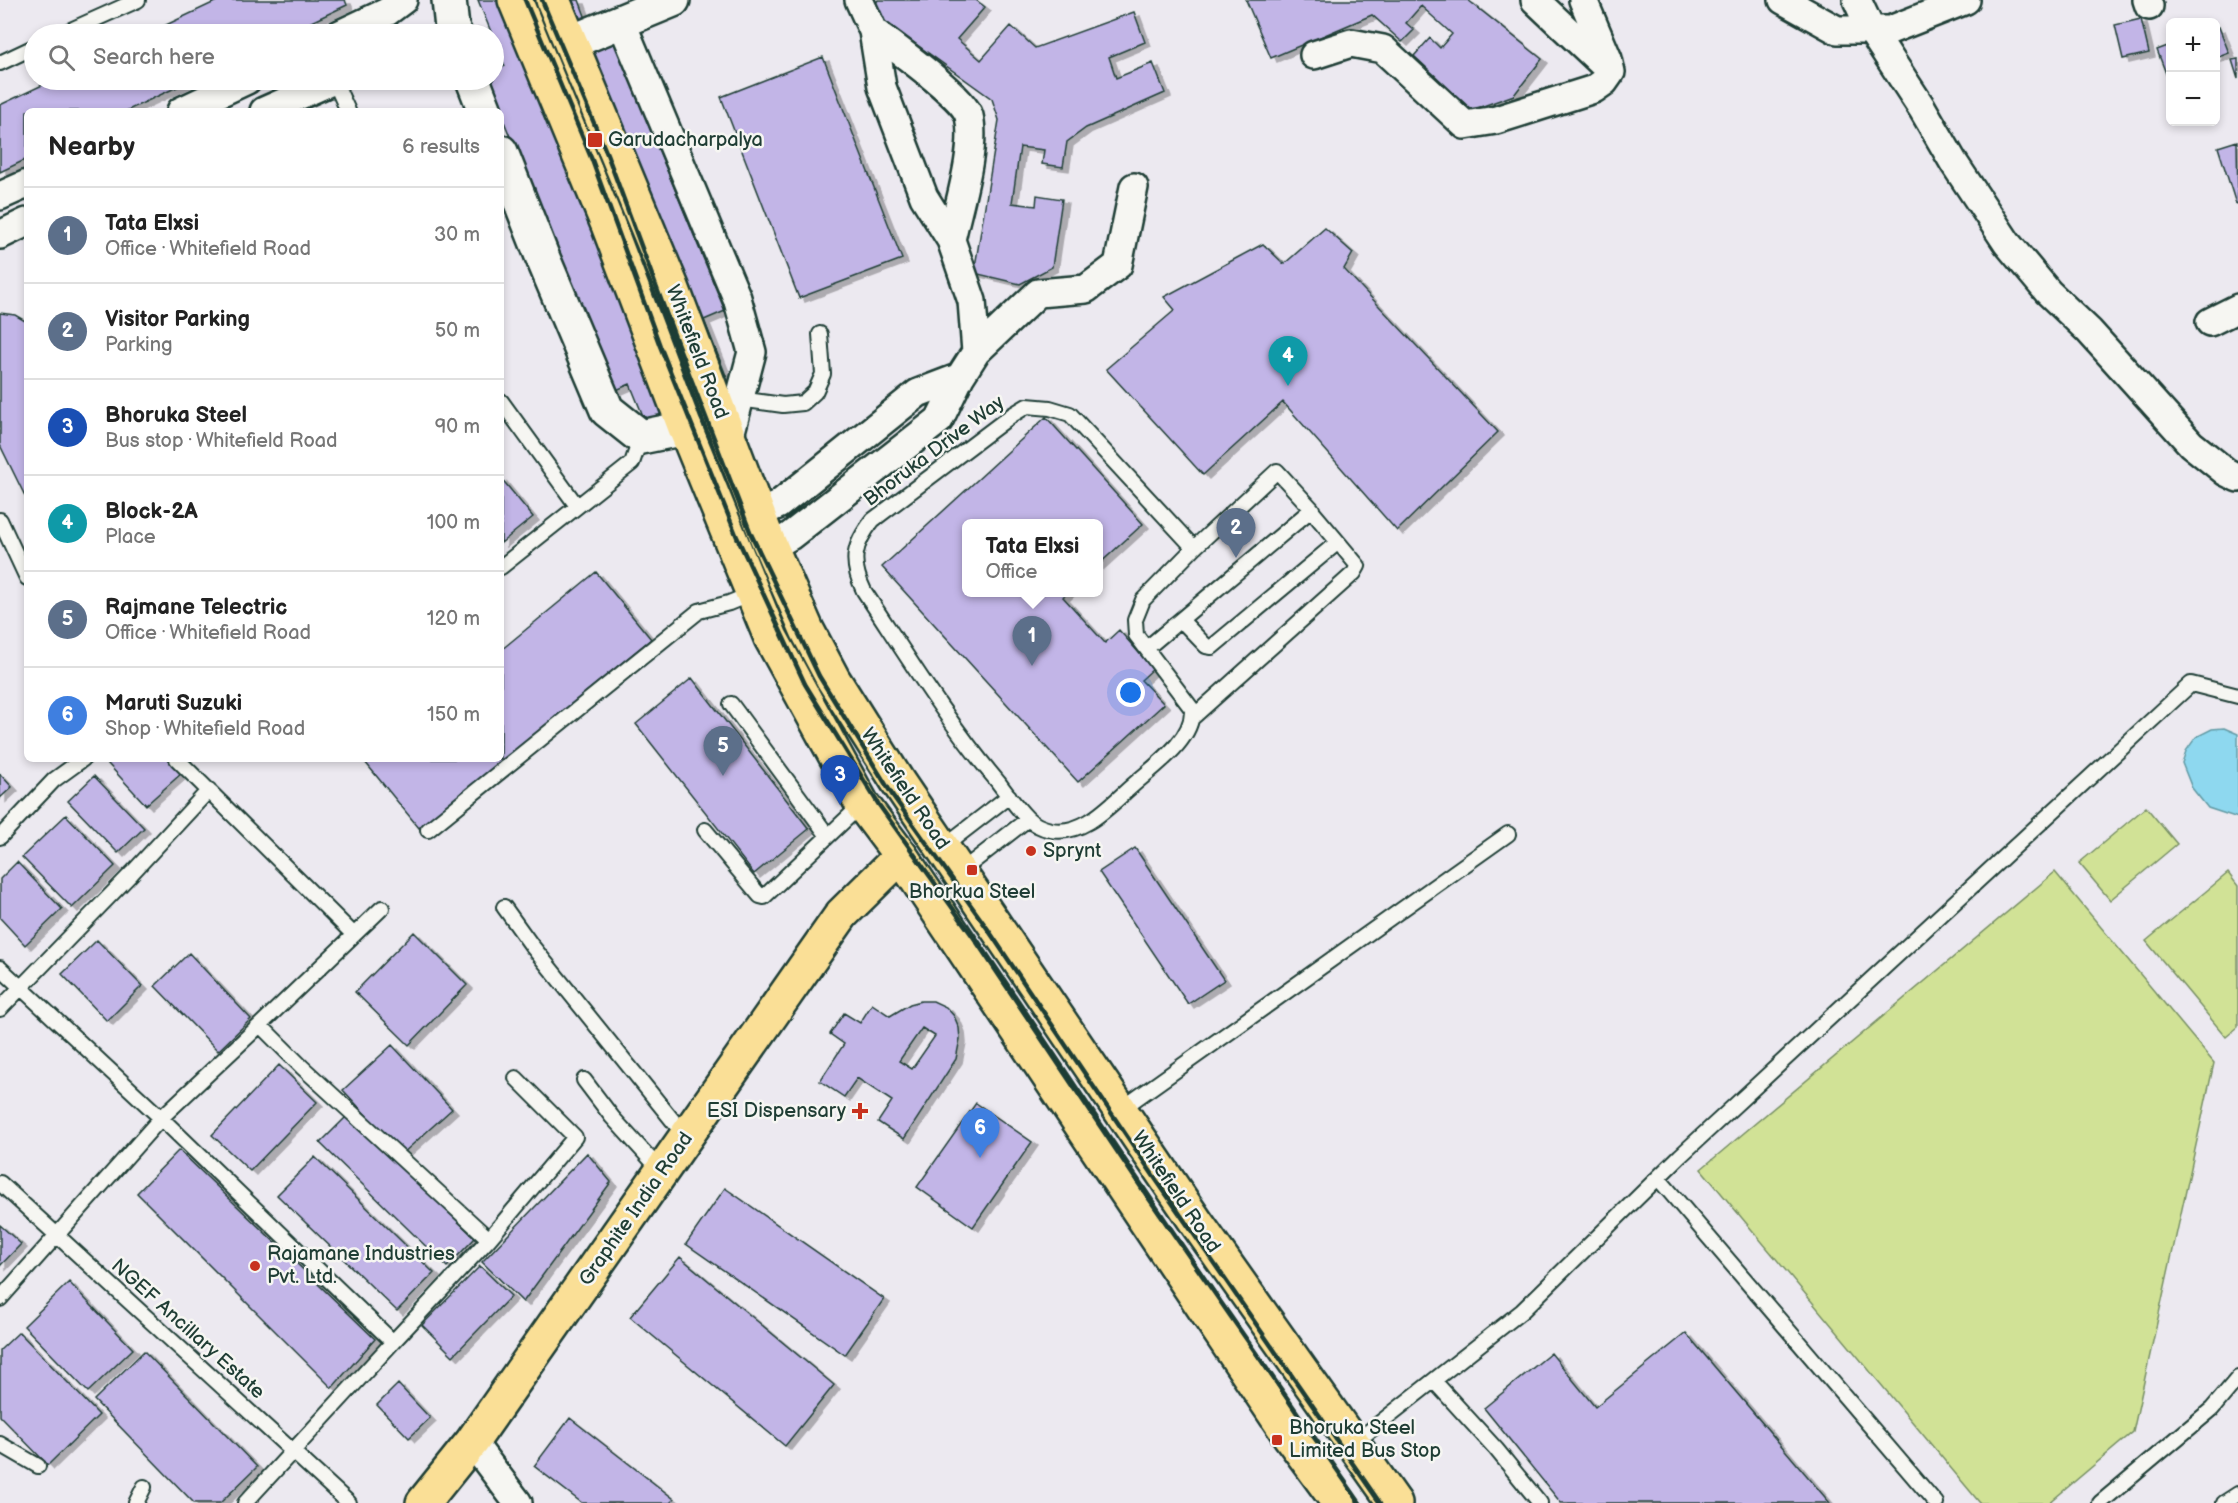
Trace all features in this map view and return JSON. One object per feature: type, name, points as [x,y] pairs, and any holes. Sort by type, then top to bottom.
[{"type":"main road","name":"Whitefield Road","points":[[514,0],[608,225],[751,594],[771,639],[862,804]]},
{"type":"main road","name":"Whitefield Road","points":[[554,0],[672,287],[771,547],[807,630],[845,698],[898,782],[1196,1222],[1395,1503]]},
{"type":"main road","points":[[814,718],[845,698]]},
{"type":"main road","points":[[862,804],[901,856]]},
{"type":"main road","name":"Whitefield Road","points":[[901,856],[1289,1435],[1338,1503]]},
{"type":"main road","name":"Graphite India Road","points":[[423,1503],[472,1442],[842,914],[901,856]]},
{"type":"street","points":[[361,24],[387,12],[404,0]]},
{"type":"street","points":[[571,42],[673,0]]},
{"type":"street","points":[[859,0],[873,31],[882,87],[924,197],[951,240],[972,301],[976,352]]},
{"type":"street","points":[[1535,0],[1611,72]]},
{"type":"street","points":[[1314,55],[1351,43],[1383,49],[1465,125],[1497,120],[1594,89],[1604,82],[1611,72],[1608,59],[1583,0]]},
{"type":"street","points":[[1783,0],[1837,30],[1890,30],[1966,0]]},
{"type":"street","points":[[1857,0],[1870,30],[2007,243],[2048,292],[2089,331],[2191,444],[2226,472],[2238,478]]},
{"type":"street","points":[[621,21],[737,298],[753,352],[729,439]]},
{"type":"street","points":[[873,31],[941,83],[969,114],[971,146],[951,240]]},
{"type":"street","points":[[188,108],[226,90]]},
{"type":"street","points":[[271,108],[311,90]]},
{"type":"street","points":[[476,90],[484,108]]},
{"type":"street","points":[[504,160],[607,410],[640,437],[685,428]]},
{"type":"street","points":[[0,196],[24,185]]},
{"type":"street","points":[[771,547],[790,536],[939,420],[960,377],[976,352],[1038,293],[1086,290],[1118,265],[1134,187]]},
{"type":"street","points":[[0,235],[24,223]]},
{"type":"street","points":[[2210,322],[2238,309]]},
{"type":"street","points":[[758,514],[778,505],[918,393],[960,377]]},
{"type":"street","points":[[472,1442],[518,1503]]},
{"type":"lane","points":[[84,24],[138,0]]},
{"type":"lane","points":[[0,63],[24,52]]},
{"type":"lane","points":[[339,90],[347,108]]},
{"type":"lane","points":[[739,399],[783,405],[803,403],[815,392],[823,374],[820,334]]},
{"type":"lane","points":[[504,405],[577,506]]},
{"type":"lane","name":"Bhoruka Drive Way","points":[[1194,548],[1070,414],[1050,408],[1027,406],[873,520],[859,537],[856,574],[864,591],[973,753],[1028,819],[1041,827],[1053,830],[1072,829],[1103,812],[1170,752],[1185,735],[1192,718],[1354,573],[1358,566],[1356,562],[1338,542]]},
{"type":"lane","points":[[504,565],[632,463],[640,437]]},
{"type":"lane","points":[[1181,620],[1206,646],[1212,647],[1338,542],[1277,471],[1194,548],[1143,600],[1139,608],[1136,635],[1184,697],[1192,709],[1192,718]]},
{"type":"lane","points":[[1147,648],[1311,510]]},
{"type":"lane","points":[[0,520],[24,572]]},
{"type":"lane","points":[[428,830],[699,611],[751,594]]},
{"type":"lane","points":[[1353,1444],[1522,1311],[1658,1178],[2192,684],[2238,696]]},
{"type":"lane","points":[[731,704],[828,836]]},
{"type":"lane","points":[[0,837],[54,780],[78,762]]},
{"type":"lane","points":[[180,762],[354,935]]},
{"type":"lane","points":[[0,1009],[209,790]]},
{"type":"lane","points":[[952,859],[1009,796]]},
{"type":"lane","points":[[705,830],[762,897],[862,804]]},
{"type":"lane","points":[[952,859],[1028,819]]},
{"type":"lane","points":[[1120,1110],[1508,834]]},
{"type":"lane","points":[[504,907],[532,946],[686,1137]]},
{"type":"lane","points":[[0,1299],[160,1118],[382,908]]},
{"type":"lane","points":[[0,968],[393,1342]]},
{"type":"lane","points":[[260,1025],[302,1067],[489,1239]]},
{"type":"lane","points":[[244,1503],[489,1239],[574,1137],[516,1078]]},
{"type":"lane","points":[[584,1080],[612,1117],[663,1172]]},
{"type":"lane","points":[[1658,1178],[1936,1503]]},
{"type":"lane","name":"NGEF Ancillary Estate","points":[[0,1183],[349,1503]]},
{"type":"lane","points":[[2100,1503],[2212,1409],[2238,1380]]},
{"type":"lane","points":[[1434,1381],[1496,1449],[1540,1503]]},
{"type":"lane","points":[[0,1444],[38,1466]]},
{"type":"lane","points":[[136,1503],[144,1487]]},
{"type":"lane","points":[[2224,1503],[2238,1494]]},
{"type":"green space","points":[[2146,807],[2177,844],[2110,900],[2079,863]]},
{"type":"green space","points":[[2055,872],[2214,1063],[2133,1432],[2049,1503],[1980,1503],[1701,1169]]},
{"type":"green space","points":[[2228,873],[2238,886],[2238,1027],[2226,1037],[2146,941]]},
{"type":"water","points":[[2224,728],[2238,734],[2238,818],[2208,808],[2192,788],[2182,763],[2186,751],[2196,737],[2212,729]]},
{"type":"building","points":[[219,0],[345,0],[347,5],[307,24],[168,24]]},
{"type":"building","points":[[478,0],[579,0],[588,24],[604,17],[725,311],[704,320],[733,393],[648,428],[630,384],[614,391],[504,122],[504,108],[498,108],[491,90],[504,90],[504,24],[488,24]]},
{"type":"building","points":[[878,0],[976,0],[985,7],[957,39],[981,60],[1011,26],[1035,48],[1134,12],[1145,42],[1109,57],[1116,78],[1153,63],[1165,93],[1086,128],[1067,142],[1063,167],[1042,164],[1044,150],[1020,147],[1012,203],[1036,206],[1037,195],[1062,199],[1052,267],[1020,284],[974,273],[999,120],[992,99],[870,11]]},
{"type":"building","points":[[1246,0],[1468,0],[1542,59],[1514,95],[1472,110],[1414,56],[1430,38],[1440,48],[1452,34],[1421,6],[1406,23],[1414,30],[1402,42],[1372,15],[1271,58]]},
{"type":"building","points":[[2141,19],[2149,53],[2123,59],[2115,25]]},
{"type":"building","points":[[2220,30],[2229,53],[2220,56]]},
{"type":"building","points":[[2166,47],[2166,73],[2157,50]]},
{"type":"building","points":[[823,57],[902,259],[799,298],[721,97]]},
{"type":"building","points":[[2238,59],[2238,79],[2232,60]]},
{"type":"building","points":[[32,90],[171,90],[132,108],[24,108],[24,160],[0,172],[0,105]]},
{"type":"building","points":[[2237,141],[2238,203],[2236,204],[2218,147]]},
{"type":"building","points":[[1325,228],[1353,253],[1344,269],[1498,432],[1397,531],[1283,402],[1203,475],[1106,369],[1175,310],[1164,297],[1263,244],[1284,264]]},
{"type":"building","points":[[0,313],[15,315],[24,320],[24,494],[0,445]]},
{"type":"building","points":[[1046,417],[1143,524],[1103,560],[1103,519],[962,519],[962,597],[1063,597],[1105,643],[1119,630],[1153,669],[1141,680],[1164,704],[1078,782],[882,567]]},
{"type":"building","points":[[504,482],[533,517],[504,541]]},
{"type":"building","points":[[596,572],[651,639],[504,759],[504,648]]},
{"type":"building","points":[[692,678],[809,829],[754,874],[636,724]]},
{"type":"building","points":[[110,762],[172,762],[182,773],[146,805],[108,764]]},
{"type":"building","points":[[365,762],[500,762],[419,828]]},
{"type":"building","points":[[0,774],[12,787],[0,798]]},
{"type":"building","points":[[94,776],[144,828],[118,853],[68,801]]},
{"type":"building","points":[[66,815],[115,866],[72,908],[22,857]]},
{"type":"building","points":[[1135,848],[1224,980],[1188,1004],[1099,872]]},
{"type":"building","points":[[17,862],[62,909],[25,945],[0,918],[0,879]]},
{"type":"building","points":[[414,932],[467,985],[409,1045],[355,992]]},
{"type":"building","points":[[97,940],[142,986],[107,1021],[62,974]]},
{"type":"building","points":[[189,953],[251,1019],[218,1051],[155,986]]},
{"type":"building","points":[[933,1001],[946,1007],[954,1016],[959,1028],[960,1039],[956,1059],[904,1139],[878,1122],[892,1101],[857,1078],[844,1097],[820,1081],[844,1044],[830,1034],[844,1013],[860,1023],[872,1004],[890,1016],[910,1004]],"holes":[[[922,1028],[935,1036],[912,1069],[899,1061]]]},
{"type":"building","points":[[392,1045],[452,1109],[402,1154],[343,1090]]},
{"type":"building","points":[[279,1065],[317,1102],[250,1171],[212,1135]]},
{"type":"building","points":[[976,1103],[1032,1142],[973,1227],[917,1187]]},
{"type":"building","points":[[348,1115],[475,1238],[447,1267],[320,1143]]},
{"type":"building","name":"Rajamane Industries Pvt. Ltd.","points":[[179,1150],[375,1339],[332,1388],[137,1193]]},
{"type":"building","points":[[587,1153],[611,1182],[523,1302],[482,1262]]},
{"type":"building","points":[[315,1157],[434,1273],[397,1311],[277,1195]]},
{"type":"building","points":[[725,1188],[884,1299],[845,1355],[686,1244]]},
{"type":"building","points":[[0,1225],[21,1244],[0,1266]]},
{"type":"building","points":[[680,1257],[834,1385],[785,1446],[630,1317]]},
{"type":"building","points":[[480,1266],[511,1296],[453,1356],[422,1325]]},
{"type":"building","points":[[69,1282],[133,1349],[88,1392],[24,1326]]},
{"type":"building","points":[[19,1332],[99,1415],[48,1465],[0,1416],[0,1350]]},
{"type":"building","points":[[1686,1333],[1830,1503],[1561,1503],[1484,1408],[1551,1353],[1595,1407]]},
{"type":"building","points":[[144,1351],[257,1467],[220,1503],[194,1503],[94,1400]]},
{"type":"building","points":[[398,1384],[430,1418],[409,1438],[377,1405]]},
{"type":"building","points":[[570,1418],[674,1499],[670,1503],[582,1503],[534,1466]]},
{"type":"railway","points":[[525,0],[592,160],[660,346],[737,537],[805,684],[879,805],[974,938],[1143,1190],[1360,1503]]},
{"type":"railway","points":[[542,0],[607,154],[751,534],[819,676],[893,796],[987,928],[1157,1181],[1380,1503]]},
{"type":"place","name":"Garudacharpalya","points":[[595,140]]},
{"type":"place","name":"Block-2A","points":[[1288,386]]},
{"type":"place","name":"Visitor Parking","points":[[1236,558]]},
{"type":"place","name":"Tata Elxsi","points":[[1032,666]]},
{"type":"place","name":"Rajmane Telectric","points":[[723,776]]},
{"type":"place","name":"Bhoruka Steel","points":[[840,805]]},
{"type":"place","name":"Sprynt","points":[[1031,851]]},
{"type":"place","name":"Bhorkua Steel","points":[[972,870]]},
{"type":"place","name":"ESI Dispensary","points":[[860,1111]]},
{"type":"place","name":"Maruti Suzuki","points":[[980,1158]]},
{"type":"place","name":"Rajamane Industries Pvt. Ltd.","points":[[255,1266]]},
{"type":"place","name":"Bhoruka Steel Limited Bus Stop","points":[[1277,1440]]}]
